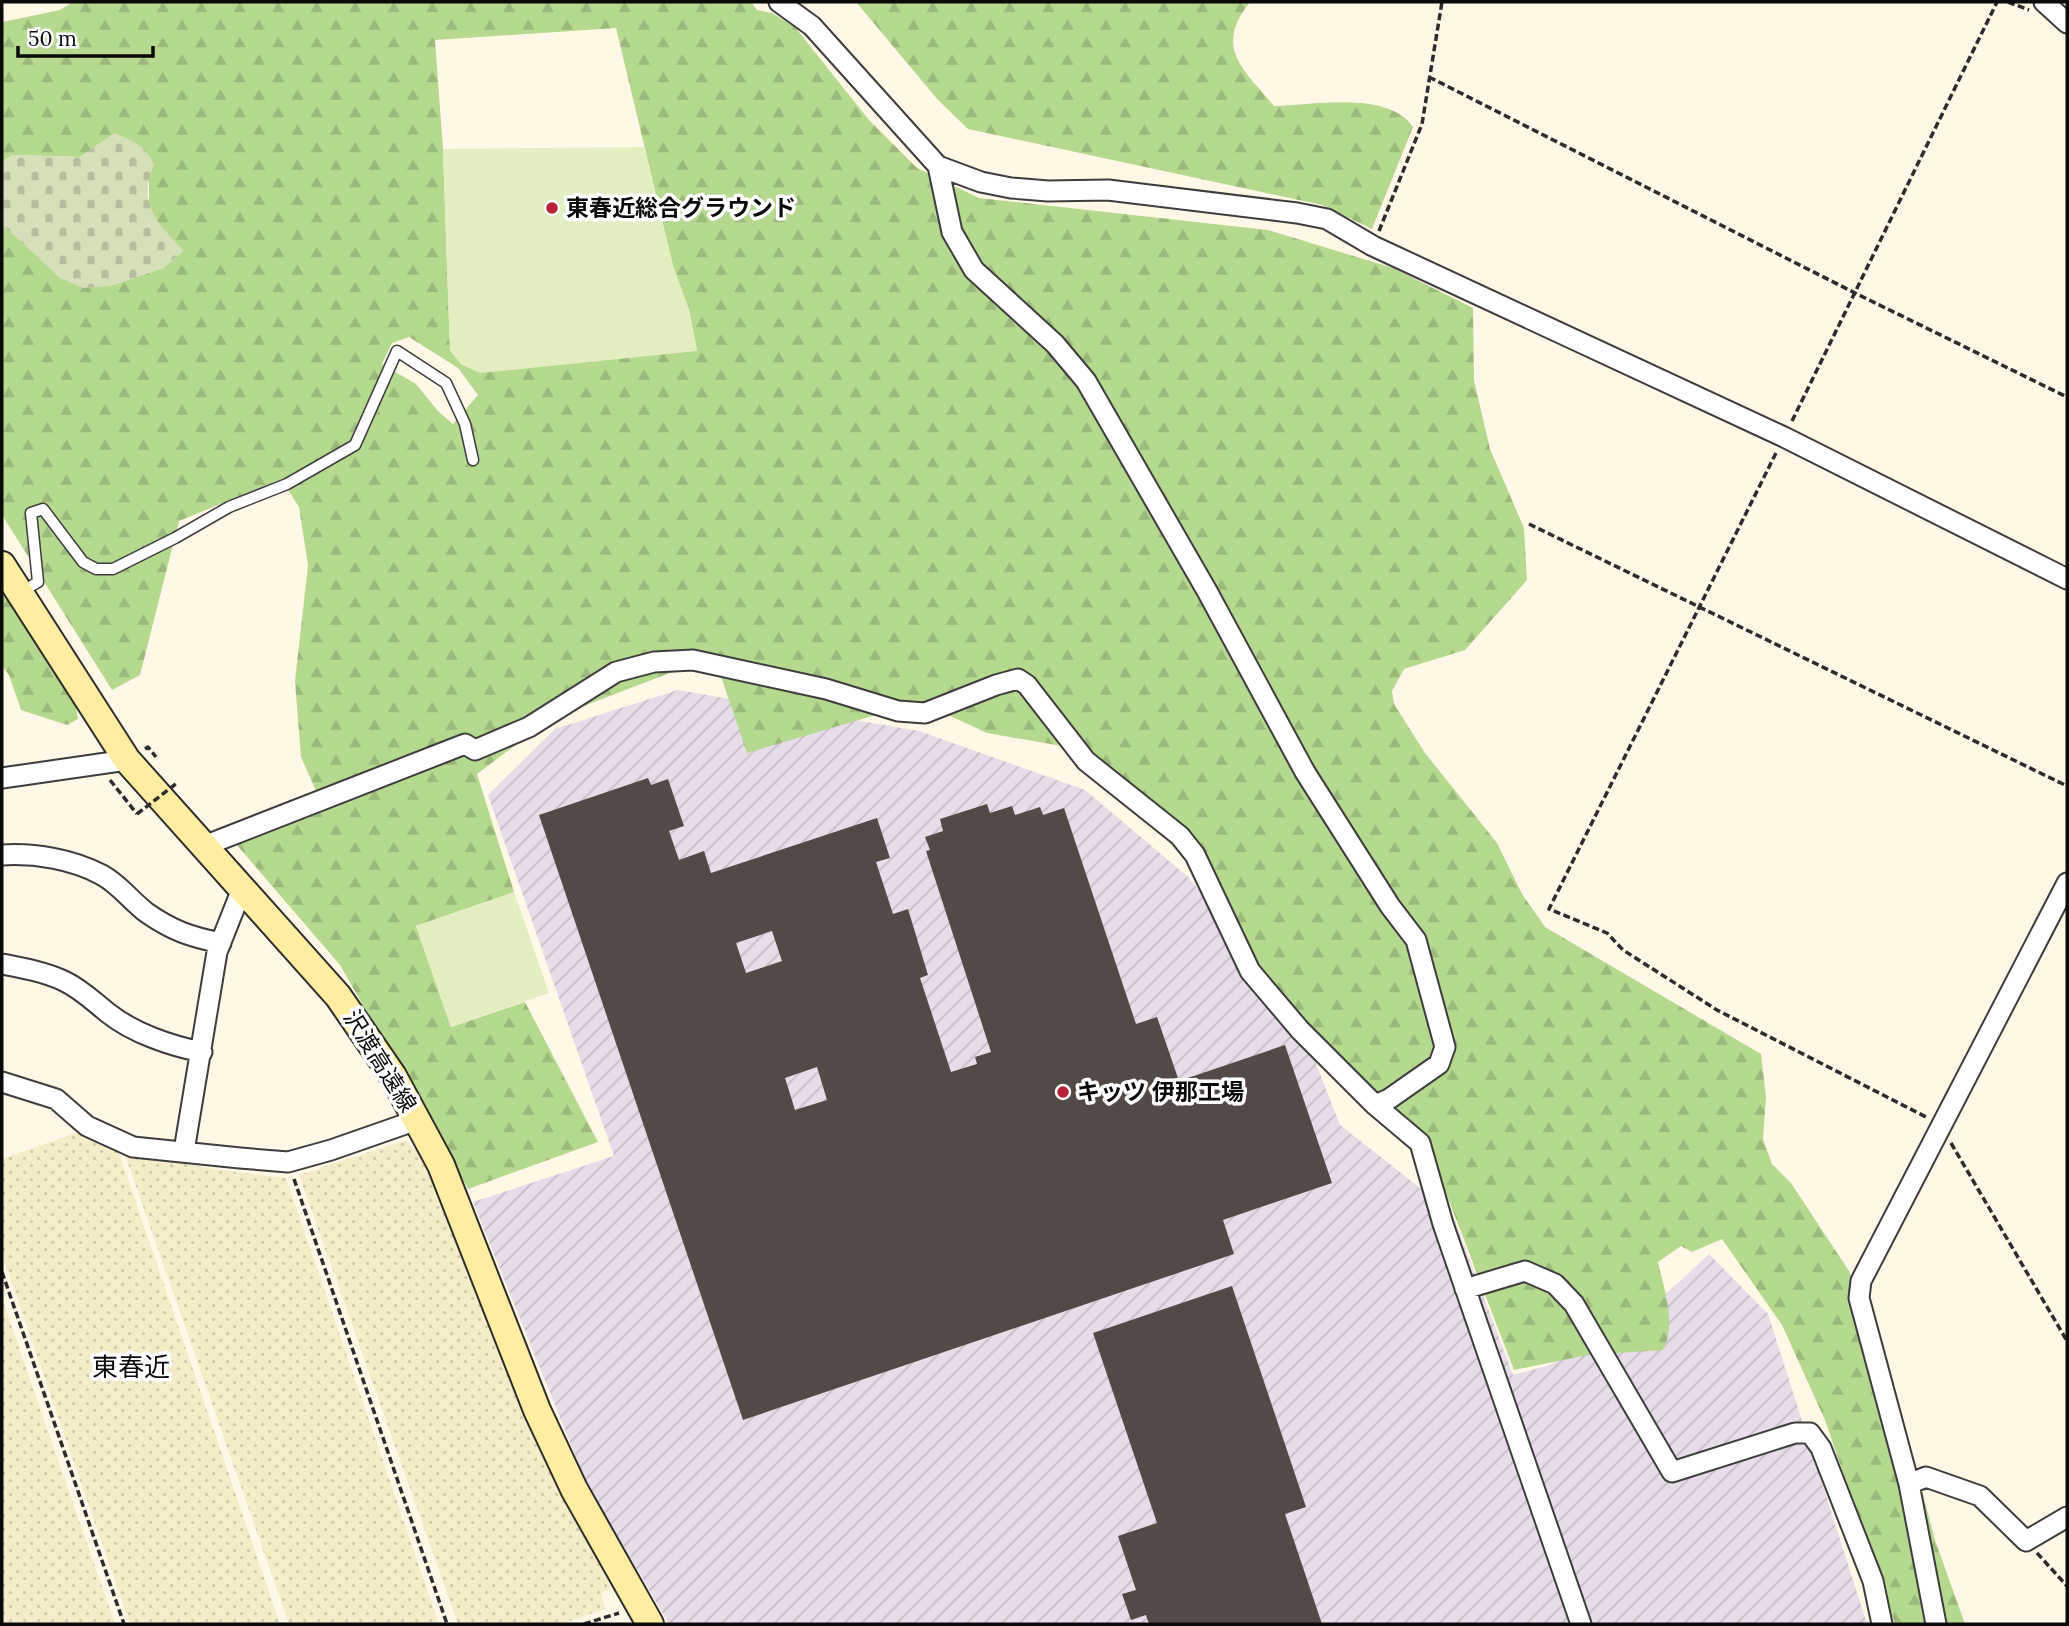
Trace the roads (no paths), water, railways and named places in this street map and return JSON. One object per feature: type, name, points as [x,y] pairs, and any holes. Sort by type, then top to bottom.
[{"type":"main road","name":"沢渡高遠線","points":[[2,565],[127,760],[338,996],[393,1076],[441,1166],[537,1410],[574,1489],[645,1615]]},
{"type":"street","points":[[779,2],[812,26],[938,166],[981,182],[1011,188],[1048,191],[1108,190],[1327,219],[1373,246],[1784,437],[2067,579]]},
{"type":"street","points":[[2044,2],[2067,23]]},
{"type":"street","points":[[938,166],[952,232],[974,270],[1055,344],[1086,381],[1207,591],[1305,772],[1390,906],[1416,940],[1444,1047],[1439,1064],[1389,1099],[1375,1105]]},
{"type":"street","points":[[204,846],[465,744],[475,750],[529,727],[616,672],[654,662],[693,660],[826,689],[898,711],[925,713],[1018,679],[1027,685],[1086,761],[1180,836],[1195,855],[1250,971],[1300,1030],[1375,1105],[1420,1143],[1465,1289],[1581,1624]]},
{"type":"street","points":[[2,778],[127,760]]},
{"type":"street","points":[[2,855],[52,858],[102,875],[146,912],[186,936],[221,943]]},
{"type":"street","points":[[1936,1624],[1909,1484],[1859,1298],[1861,1281],[2067,883]]},
{"type":"street","points":[[184,1151],[217,952],[242,889]]},
{"type":"street","points":[[2,964],[65,981],[92,998],[109,1014],[144,1033],[171,1046],[202,1052]]},
{"type":"street","points":[[2,1082],[56,1099],[87,1126],[133,1147],[288,1162],[416,1120]]},
{"type":"street","points":[[1465,1289],[1525,1271],[1555,1284],[1574,1304],[1672,1472],[1795,1433],[1810,1433],[1821,1448],[1872,1581],[1882,1624]]},
{"type":"street","points":[[1909,1484],[1926,1477],[1980,1496],[2026,1541],[2067,1517]]},
{"type":"lane","points":[[20,592],[38,582],[31,513],[43,509],[83,562],[96,569],[113,569],[229,507],[287,484],[355,446],[397,351],[446,383],[465,424],[472,460]]},
{"type":"place","name":"東春近総合グラウンド","points":[[552,208]]},
{"type":"place","name":"キッツ 伊那工場","points":[[1063,1092]]},
{"type":"district","name":"東春近","points":[[131,1367]]}]
